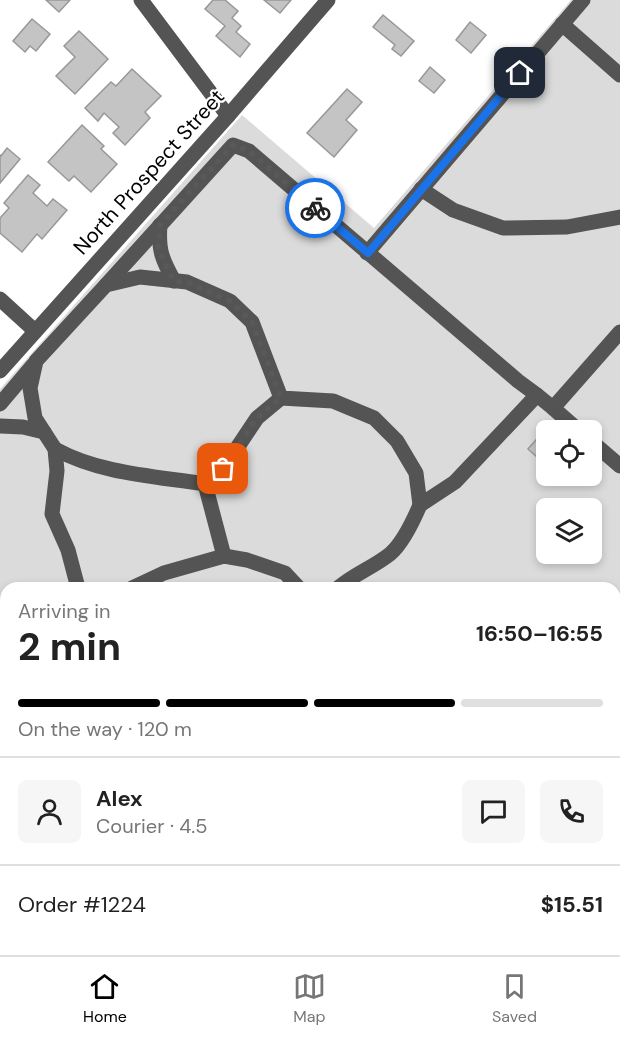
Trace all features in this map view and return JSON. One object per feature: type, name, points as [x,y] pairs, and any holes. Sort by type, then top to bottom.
[{"type":"street","points":[[141,0],[228,116]]},
{"type":"street","name":"North Prospect Street","points":[[0,371],[228,116],[328,0]]},
{"type":"street","points":[[368,253],[583,0]]},
{"type":"street","points":[[562,24],[620,75]]},
{"type":"street","points":[[0,404],[36,361],[233,145],[249,151],[567,420]]},
{"type":"street","points":[[421,189],[453,210],[503,228],[567,227],[620,217]]},
{"type":"street","points":[[160,225],[158,246],[174,281]]},
{"type":"street","points":[[106,285],[140,277],[187,282],[230,301],[252,322],[281,398]]},
{"type":"street","points":[[0,299],[35,331]]},
{"type":"street","points":[[553,408],[620,332]]},
{"type":"street","points":[[36,361],[30,388],[35,418],[55,450],[57,471],[52,514],[68,550],[76,582]]},
{"type":"street","points":[[345,582],[392,553],[420,505],[456,482],[537,395]]},
{"type":"street","points":[[55,450],[71,458],[111,470],[145,477],[205,484],[223,469],[257,418],[281,398],[333,402],[374,418],[397,441],[416,473],[420,505]]},
{"type":"street","points":[[0,426],[23,427],[44,432]]},
{"type":"street","points":[[602,450],[620,466]]},
{"type":"street","points":[[205,484],[224,556]]},
{"type":"street","points":[[145,582],[164,573],[224,556],[247,560],[285,573],[293,582]]},
{"type":"shaded area","points":[[571,0],[620,0],[620,582],[0,582],[0,389],[242,115],[374,228]]},
{"type":"building","points":[[46,0],[70,0],[59,12]]},
{"type":"building","points":[[213,0],[225,0],[238,11],[232,18],[241,26],[236,32],[250,44],[240,57],[216,36],[225,26],[205,9]]},
{"type":"building","points":[[264,0],[291,0],[280,13]]},
{"type":"building","points":[[383,15],[414,41],[401,56],[392,49],[395,45],[373,27]]},
{"type":"building","points":[[32,19],[50,34],[36,51],[30,46],[25,52],[13,41]]},
{"type":"building","points":[[470,22],[486,35],[471,53],[456,40]]},
{"type":"building","points":[[79,31],[108,59],[75,94],[56,76],[75,57],[64,46]]},
{"type":"building","points":[[430,67],[445,80],[434,93],[419,81]]},
{"type":"building","points":[[132,69],[161,96],[145,112],[150,118],[125,145],[113,133],[119,127],[104,113],[98,121],[85,108],[111,82],[116,86]]},
{"type":"building","points":[[347,89],[362,102],[346,120],[357,130],[334,157],[307,133]]},
{"type":"building","points":[[82,125],[104,146],[101,149],[117,164],[91,192],[74,176],[69,181],[48,162]]},
{"type":"building","points":[[7,148],[20,159],[0,183],[0,155]]},
{"type":"building","points":[[28,175],[40,185],[33,193],[47,206],[53,199],[67,210],[42,239],[37,234],[22,252],[0,233],[0,218],[9,208],[4,203]]},
{"type":"building","points":[[536,440],[536,456],[528,449]]},
{"type":"way so far","points":[[223,469],[257,418],[281,398],[252,322],[230,301],[187,282],[174,281],[158,246],[160,225],[233,145],[249,151],[315,208]]},
{"type":"route","points":[[315,208],[368,253],[520,73]]}]
